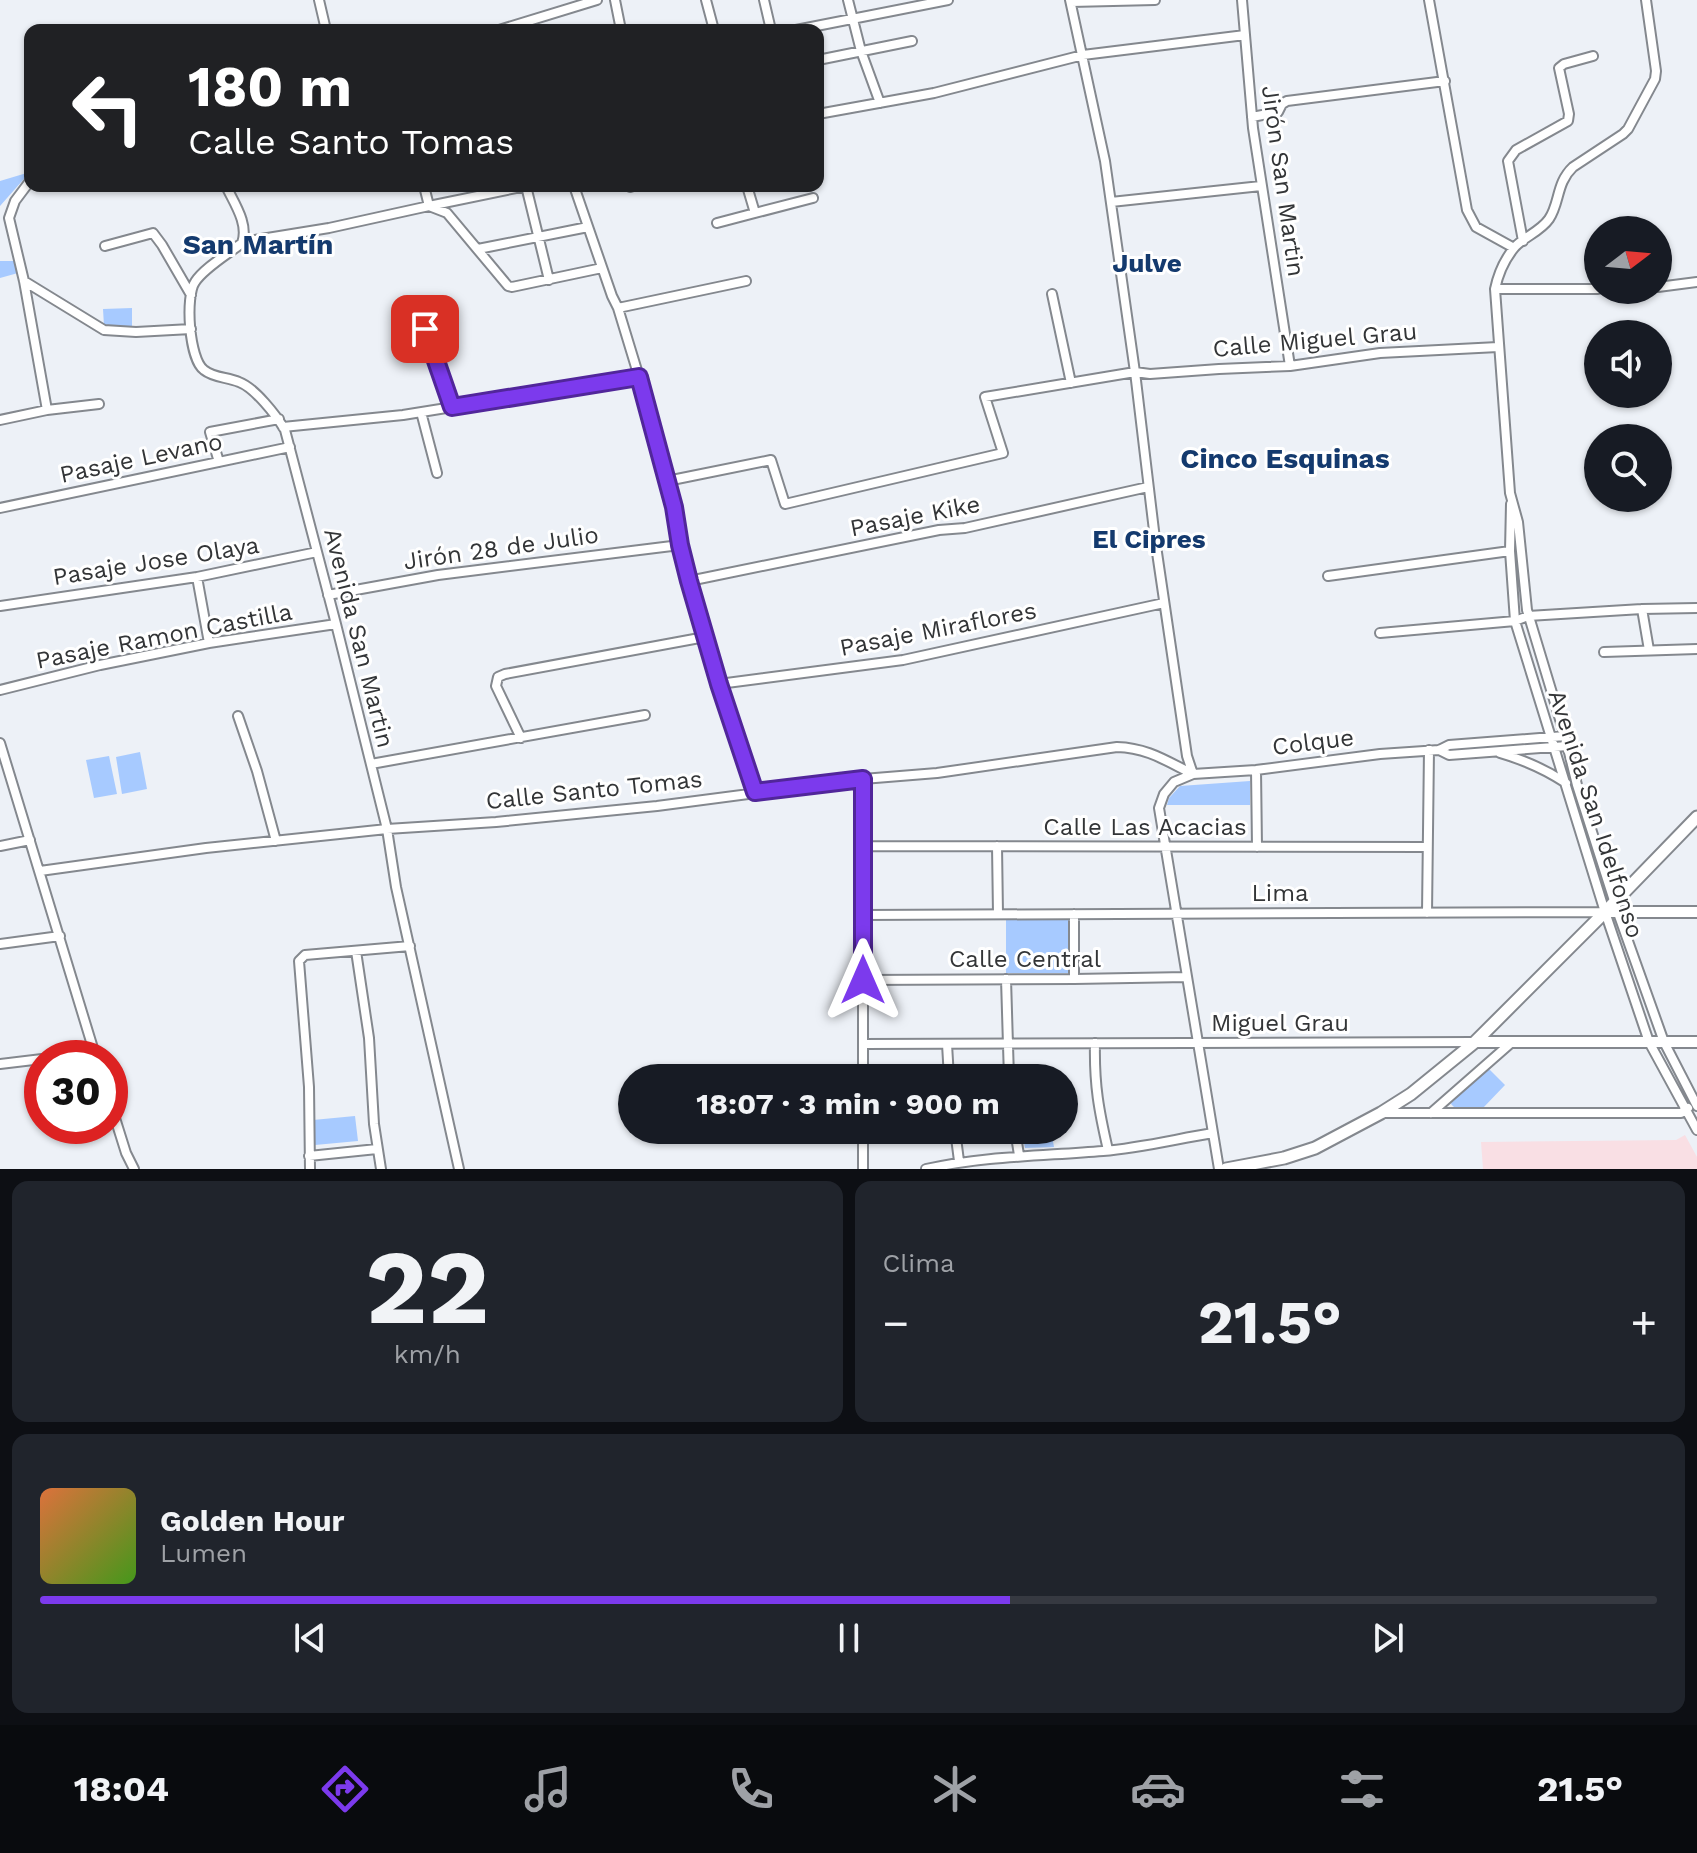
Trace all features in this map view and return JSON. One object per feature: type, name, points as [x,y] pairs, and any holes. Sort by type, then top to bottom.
[{"type":"highway","points":[[1226,1169],[1284,1158],[1315,1148],[1411,1094],[1475,1042],[1613,909],[1697,817]]},
{"type":"main road","name":"Lima","points":[[1613,909],[1697,912]]},
{"type":"main road","name":"Miguel Grau","points":[[1475,1042],[1697,1042]]},
{"type":"street","points":[[528,24],[597,0]]},
{"type":"street","points":[[615,0],[620,24]]},
{"type":"street","points":[[706,0],[712,24]]},
{"type":"street","points":[[764,0],[770,24]]},
{"type":"street","points":[[848,0],[861,51],[880,103]]},
{"type":"street","points":[[888,0],[891,11]]},
{"type":"street","points":[[824,24],[948,0]]},
{"type":"street","points":[[1155,0],[1071,1],[1105,161],[1164,603],[1187,756],[1193,774],[1174,782],[1164,794],[1159,808],[1219,1169]]},
{"type":"street","name":"Jirón San Martin","points":[[1242,0],[1261,186],[1290,366]]},
{"type":"street","points":[[1429,0],[1467,210],[1471,221],[1482,232],[1514,248]]},
{"type":"street","name":"Avenida San Idelfonso","points":[[1646,0],[1656,63],[1655,79],[1628,129],[1566,173],[1551,216],[1514,248],[1495,289],[1511,497],[1510,551],[1515,621],[1552,742],[1613,909],[1664,1042],[1696,1104]]},
{"type":"street","points":[[323,1],[325,24]]},
{"type":"street","points":[[824,113],[934,93],[1083,55],[1245,35]]},
{"type":"street","points":[[824,59],[912,41]]},
{"type":"street","points":[[1523,241],[1508,161],[1516,150],[1568,121],[1559,68],[1593,56]]},
{"type":"street","points":[[1252,117],[1278,112],[1287,101],[1445,81]]},
{"type":"street","points":[[1111,202],[1261,186]]},
{"type":"street","points":[[24,189],[5,219],[24,281],[47,410]]},
{"type":"street","points":[[191,295],[192,285],[199,277],[242,243],[245,235],[242,220],[229,192]]},
{"type":"street","points":[[426,192],[429,206]]},
{"type":"street","points":[[475,192],[476,197]]},
{"type":"street","points":[[243,240],[329,228],[499,192]]},
{"type":"street","points":[[528,192],[549,280]]},
{"type":"street","points":[[576,192],[639,377],[674,507],[689,581],[755,792]]},
{"type":"street","points":[[749,192],[755,213]]},
{"type":"street","points":[[717,223],[813,198]]},
{"type":"street","points":[[429,206],[447,213],[508,286],[602,268]]},
{"type":"street","points":[[478,249],[588,227]]},
{"type":"street","points":[[105,246],[153,233],[191,295]]},
{"type":"street","points":[[24,281],[104,330],[191,329]]},
{"type":"street","points":[[618,308],[746,281]]},
{"type":"street","points":[[1672,285],[1697,282]]},
{"type":"street","points":[[1495,289],[1584,289]]},
{"type":"street","points":[[1052,294],[1071,383]]},
{"type":"street","name":"Avenida San Martin","points":[[191,295],[193,353],[197,364],[205,371],[246,385],[281,423],[290,447],[387,829],[396,887],[459,1169]]},
{"type":"street","points":[[421,314],[452,407]]},
{"type":"street","name":"Calle Miguel Grau","points":[[667,481],[771,460],[785,504],[1003,453],[985,397],[1135,372],[1150,374],[1290,366],[1380,353],[1498,347]]},
{"type":"street","points":[[219,462],[210,432],[421,412],[639,377]]},
{"type":"street","points":[[0,420],[99,404]]},
{"type":"street","points":[[421,412],[437,473]]},
{"type":"street","name":"Pasaje Levano","points":[[0,508],[290,447]]},
{"type":"street","name":"Pasaje Kike","points":[[689,581],[939,530],[965,528],[1148,487]]},
{"type":"street","name":"Avenida San Idelfonso","points":[[1511,497],[1518,522],[1528,616],[1566,741],[1649,1042],[1697,1130]]},
{"type":"street","name":"Jirón 28 de Julio","points":[[328,595],[438,575],[680,545]]},
{"type":"street","points":[[1328,576],[1510,551]]},
{"type":"street","name":"Pasaje Jose Olaya","points":[[0,606],[197,577],[317,552]]},
{"type":"street","points":[[197,577],[209,643]]},
{"type":"street","name":"Pasaje Miraflores","points":[[719,684],[903,660],[1164,603]]},
{"type":"street","points":[[1380,633],[1515,621],[1528,616],[1697,608]]},
{"type":"street","points":[[1642,609],[1649,650]]},
{"type":"street","name":"Pasaje Ramon Castilla","points":[[0,690],[100,665],[209,643],[336,624]]},
{"type":"street","points":[[521,738],[496,686],[498,677],[705,637]]},
{"type":"street","points":[[1604,652],[1697,649]]},
{"type":"street","points":[[371,764],[645,715]]},
{"type":"street","points":[[238,716],[276,841]]},
{"type":"street","name":"Colque","points":[[1193,774],[1434,750],[1449,745],[1566,741]]},
{"type":"street","name":"Colque","points":[[1434,750],[1449,755],[1552,742]]},
{"type":"street","points":[[0,743],[91,1040]]},
{"type":"street","name":"Calle Santo Tomas","points":[[40,871],[206,848],[657,806],[863,779],[937,773],[1117,747],[1153,753],[1193,774]]},
{"type":"street","points":[[1427,913],[1427,847],[1434,750]]},
{"type":"street","name":"Colque","points":[[1496,751],[1525,760],[1566,783]]},
{"type":"street","points":[[1256,770],[1257,847]]},
{"type":"street","points":[[863,779],[863,1064]]},
{"type":"street","points":[[0,846],[30,840]]},
{"type":"street","name":"Calle Las Acacias","points":[[863,846],[1427,847]]},
{"type":"street","points":[[997,846],[998,914]]},
{"type":"street","name":"Lima","points":[[863,915],[1427,913],[1613,909]]},
{"type":"street","points":[[1074,914],[1074,979]]},
{"type":"street","points":[[0,944],[60,936]]},
{"type":"street","points":[[310,1169],[309,1087],[299,961],[305,955],[410,946]]},
{"type":"street","points":[[356,951],[369,1038],[374,1124],[381,1169]]},
{"type":"street","name":"Calle Central","points":[[863,980],[1187,977]]},
{"type":"street","points":[[1006,979],[1008,1064]]},
{"type":"street","name":"Miguel Grau","points":[[863,1044],[1475,1042]]},
{"type":"street","points":[[1430,1113],[1512,1042]]},
{"type":"street","points":[[1095,1043],[1097,1106],[1108,1150]]},
{"type":"street","points":[[947,1044],[948,1064]]},
{"type":"street","points":[[0,1064],[24,1061]]},
{"type":"street","points":[[1447,1099],[1453,1113]]},
{"type":"street","points":[[1381,1113],[1681,1113],[1696,1104]]},
{"type":"street","points":[[926,1169],[959,1161],[1108,1150],[1213,1133]]},
{"type":"street","points":[[123,1144],[134,1169]]},
{"type":"street","points":[[863,1144],[863,1169]]},
{"type":"street","points":[[957,1144],[959,1161]]},
{"type":"street","points":[[1017,1144],[1019,1155]]},
{"type":"street","points":[[309,1156],[377,1149]]},
{"type":"shaded area","points":[[24,174],[24,179],[0,206],[0,181]]},
{"type":"shaded area","points":[[0,261],[15,261],[18,273],[0,278]]},
{"type":"shaded area","points":[[132,308],[132,326],[104,326],[103,309]]},
{"type":"shaded area","points":[[140,752],[147,789],[122,794],[116,757]]},
{"type":"shaded area","points":[[109,756],[117,794],[94,798],[86,760]]},
{"type":"shaded area","points":[[1250,781],[1250,805],[1167,805],[1180,786]]},
{"type":"shaded area","points":[[1006,919],[1069,919],[1068,973],[1006,973]]},
{"type":"shaded area","points":[[1489,1069],[1505,1085],[1483,1108],[1457,1110],[1451,1104],[1455,1094]]},
{"type":"shaded area","points":[[355,1116],[358,1141],[315,1145],[313,1120]]},
{"type":"shaded area","points":[[1685,1135],[1697,1157],[1697,1169],[1483,1169],[1481,1142],[1676,1140]]},
{"type":"shaded area","points":[[1024,1144],[1053,1144],[1054,1147],[1025,1148]]},
{"type":"district","name":"San Martín","points":[[258,244]]},
{"type":"district","name":"Julve","points":[[1147,263]]},
{"type":"district","name":"Cinco Esquinas","points":[[1285,458]]},
{"type":"district","name":"El Cipres","points":[[1149,539]]},
{"type":"route","points":[[425,329],[452,407],[639,377],[674,507],[689,581],[755,792],[863,779],[863,980]]}]
